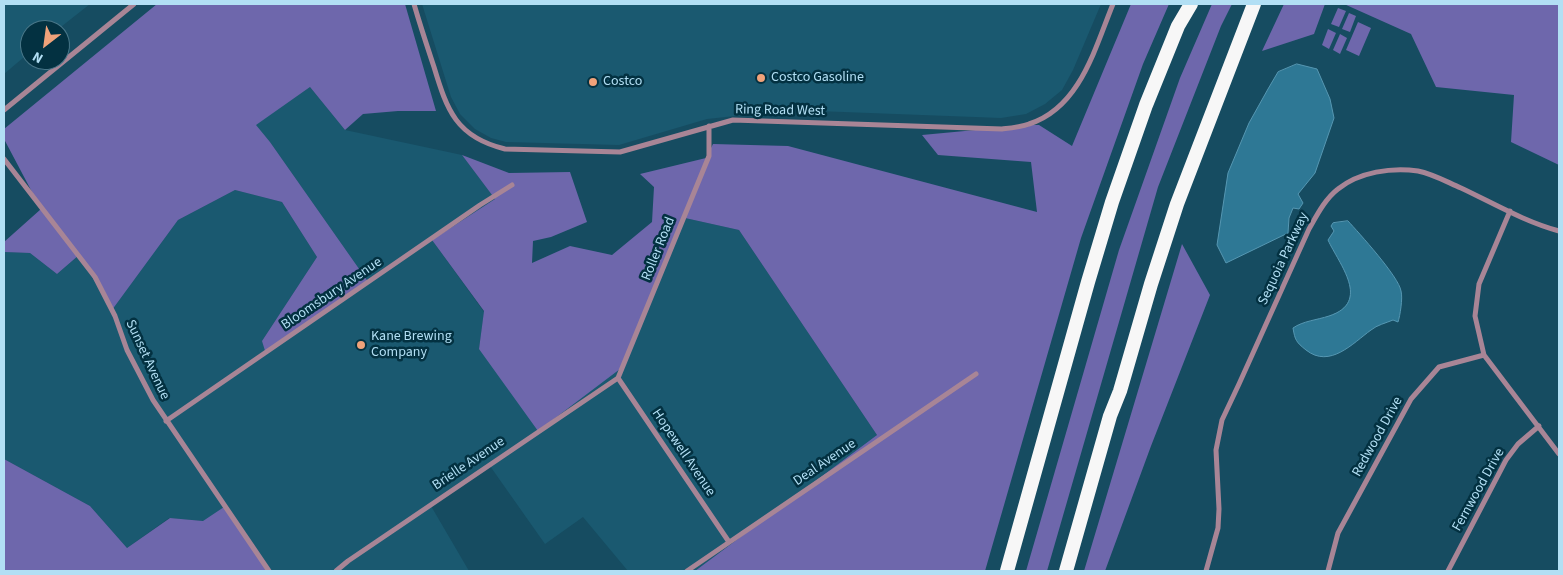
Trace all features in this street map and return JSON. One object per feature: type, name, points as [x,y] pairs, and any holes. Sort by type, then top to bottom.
[{"type":"highway","points":[[1178,26],[1183,4]]},
{"type":"highway","points":[[1007,571],[1112,202],[1146,105],[1178,26],[1191,4]]},
{"type":"highway","points":[[1066,571],[1110,416],[1120,391],[1151,284],[1177,204],[1254,4]]},
{"type":"highway","points":[[1242,35],[1264,4]]},
{"type":"street","points":[[4,110],[134,4]]},
{"type":"street","name":"Ring Road West","points":[[414,4],[444,100],[454,119],[471,135],[488,145],[521,151],[620,152],[732,120],[993,129],[1029,124],[1051,114],[1070,97],[1083,75],[1113,4]]},
{"type":"street","name":"Roller Road","points":[[618,378],[709,156],[709,126]]},
{"type":"street","name":"Sunset Avenue","points":[[4,159],[94,277],[115,316],[135,366],[166,421],[270,571]]},
{"type":"street","name":"Sequoia Parkway","points":[[1206,571],[1218,528],[1216,450],[1222,420],[1309,229],[1323,204],[1338,189],[1374,172],[1395,170],[1418,172],[1437,177],[1528,220],[1559,231]]},
{"type":"street","name":"Bloomsbury Avenue","points":[[166,421],[480,205],[512,185]]},
{"type":"street","points":[[1510,212],[1479,284],[1475,316],[1484,355],[1559,454]]},
{"type":"street","name":"Redwood Drive","points":[[1328,571],[1338,533],[1411,399],[1439,367],[1484,355]]},
{"type":"street","name":"Deal Avenue","points":[[686,571],[976,374]]},
{"type":"street","name":"Hopewell Avenue","points":[[618,378],[729,542]]},
{"type":"street","name":"Brielle Avenue","points":[[336,571],[618,378]]},
{"type":"street","name":"Fernwood Drive","points":[[1448,571],[1506,460],[1518,444],[1538,426]]},
{"type":"shaded area","points":[[4,4],[90,4],[70,20],[20,20],[20,60],[4,74]]},
{"type":"shaded area","points":[[157,4],[405,4],[436,111],[398,111],[363,114],[345,130],[310,87],[256,125],[369,283],[266,354],[262,341],[317,257],[282,202],[235,190],[178,220],[112,310],[79,255],[57,274],[30,253],[4,252],[4,242],[41,209],[4,139],[4,129]]},
{"type":"shaded area","points":[[422,4],[1101,4],[1073,70],[1062,90],[1045,104],[1026,114],[1001,118],[791,110],[707,119],[619,145],[506,142],[491,138],[475,129],[460,114],[451,97]]},
{"type":"shaded area","points":[[1131,4],[1169,4],[1143,64],[1081,238],[985,571],[695,571],[877,435],[739,230],[685,218],[620,369],[538,431],[479,349],[484,311],[432,240],[495,199],[462,155],[509,173],[570,172],[587,222],[551,237],[533,241],[532,263],[570,246],[612,255],[652,222],[654,187],[640,174],[706,158],[713,144],[788,146],[1037,212],[1031,162],[938,155],[922,135],[1039,125],[1072,146]]},
{"type":"shaded area","points":[[1212,4],[1232,4],[1221,26],[1158,187],[1047,571],[1026,571],[1119,250],[1180,78]]},
{"type":"shaded area","points":[[1284,4],[1325,4],[1314,34],[1262,51]]},
{"type":"shaded area","points":[[1344,4],[1559,4],[1559,165],[1511,142],[1514,95],[1436,87],[1411,34]]},
{"type":"shaded area","points":[[1338,8],[1346,11],[1339,27],[1331,24]]},
{"type":"shaded area","points":[[1349,13],[1356,16],[1350,32],[1342,29]]},
{"type":"shaded area","points":[[1358,22],[1371,28],[1359,56],[1346,50]]},
{"type":"shaded area","points":[[1328,29],[1336,33],[1329,49],[1322,45]]},
{"type":"shaded area","points":[[1340,34],[1347,38],[1340,54],[1333,50]]},
{"type":"shaded area","points":[[1297,64],[1317,69],[1330,99],[1334,118],[1315,173],[1298,194],[1303,203],[1299,209],[1293,208],[1289,218],[1288,233],[1226,263],[1217,245],[1228,173],[1249,123],[1278,72]]},
{"type":"shaded area","points":[[310,87],[345,130],[462,155],[495,199],[432,240],[484,312],[479,349],[685,218],[739,230],[877,435],[695,571],[628,571],[583,517],[545,544],[490,466],[431,506],[469,571],[268,571],[203,521],[169,518],[127,548],[90,506],[4,459],[4,252],[30,253],[57,274],[79,255],[112,310],[178,220],[235,190],[282,202],[317,257],[262,341],[369,283],[270,142],[255,125]]},
{"type":"shaded area","points":[[1348,221],[1378,255],[1399,284],[1402,298],[1399,319],[1398,322],[1393,320],[1376,327],[1341,352],[1324,357],[1315,355],[1298,343],[1293,328],[1342,310],[1349,302],[1349,282],[1328,240],[1334,231],[1331,226],[1333,223]]},
{"type":"shaded area","points":[[1182,244],[1210,295],[1105,571],[1084,571]]},
{"type":"shaded area","points":[[4,459],[90,506],[127,548],[170,518],[203,521],[224,507],[268,571],[4,571]]},
{"type":"place","name":"Costco Gasoline","points":[[761,78]]},
{"type":"place","name":"Costco","points":[[593,82]]},
{"type":"place","name":"Kane Brewing Company","points":[[361,345]]}]
